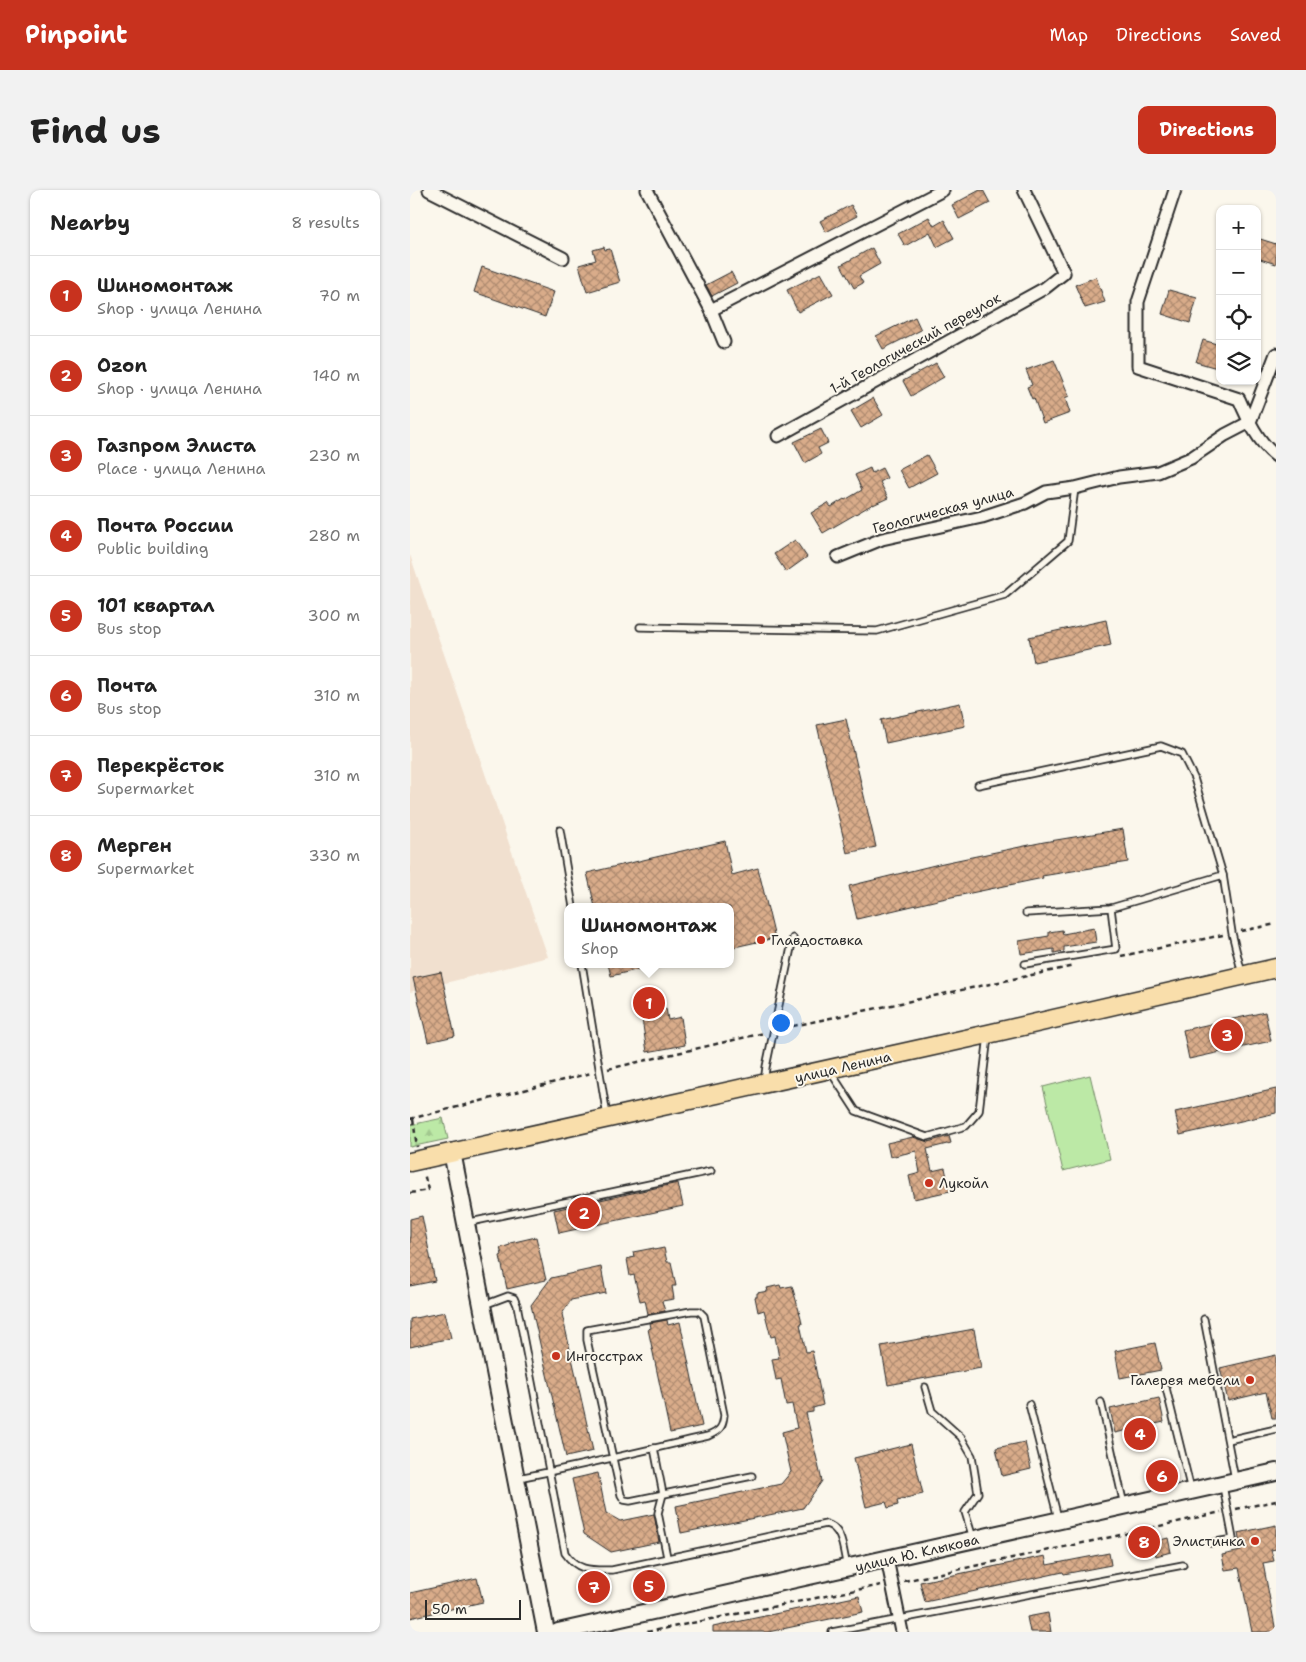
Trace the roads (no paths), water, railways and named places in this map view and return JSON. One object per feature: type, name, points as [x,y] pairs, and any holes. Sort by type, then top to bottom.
[{"type":"main road","name":"улица Ленина","points":[[417,1161],[1275,970]]},
{"type":"main road","points":[[452,1152],[546,1632]]},
{"type":"main road","name":"улица Ю. Клыкова","points":[[558,1632],[1276,1472]]},
{"type":"street","points":[[429,190],[563,258]]},
{"type":"street","points":[[647,190],[711,310],[724,342]]},
{"type":"street","points":[[711,310],[943,190]]},
{"type":"street","name":"1-й Геологический переулок","points":[[778,436],[1045,288],[1064,273],[1024,190]]},
{"type":"street","points":[[1175,190],[1138,302],[1138,366],[1239,400],[1267,449],[1276,456]]},
{"type":"street","points":[[1250,422],[1276,354]]},
{"type":"street","name":"Геологическая улица","points":[[838,557],[882,540],[982,517],[1025,504],[1046,492],[1075,488],[1119,477],[1158,472],[1191,458],[1225,435],[1250,422]]},
{"type":"street","points":[[887,1559],[902,1632]]},
{"type":"lane","points":[[640,627],[877,631],[1005,595],[1068,541],[1075,488]]},
{"type":"lane","points":[[978,785],[1161,746],[1182,754],[1194,778],[1222,875],[1242,976]]},
{"type":"lane","points":[[560,830],[572,903]]},
{"type":"lane","points":[[1026,913],[1111,908],[1222,875]]},
{"type":"lane","points":[[1025,964],[1116,949],[1111,908]]},
{"type":"lane","points":[[767,1084],[765,1074],[793,938]]},
{"type":"lane","points":[[583,968],[608,1118]]},
{"type":"lane","points":[[829,1070],[856,1111],[927,1137],[966,1126],[979,1111],[988,1034]]},
{"type":"lane","points":[[466,1223],[711,1171]]},
{"type":"lane","points":[[482,1305],[508,1296],[514,1298],[517,1305],[566,1553],[576,1566],[583,1569],[612,1570],[826,1524],[833,1526],[838,1532],[847,1568]]},
{"type":"lane","points":[[516,1478],[613,1458],[718,1432],[723,1426],[724,1415],[704,1316],[699,1311],[691,1311],[587,1330],[587,1340],[613,1458],[621,1495],[624,1500],[630,1500],[752,1476]]},
{"type":"lane","points":[[1204,1319],[1228,1440],[1228,1511],[1233,1539],[1210,1543]]},
{"type":"lane","points":[[924,1387],[932,1411],[961,1437],[972,1456],[978,1493],[966,1512],[974,1540]]},
{"type":"lane","points":[[1166,1388],[1191,1491]]},
{"type":"lane","points":[[1101,1402],[1124,1506]]},
{"type":"lane","points":[[1029,1404],[1059,1521]]},
{"type":"lane","points":[[1228,1440],[1276,1430]]},
{"type":"lane","points":[[654,1448],[663,1494],[658,1513],[667,1558]]},
{"type":"lane","points":[[832,1632],[1183,1565]]},
{"type":"place","name":"Главдоставка","points":[[761,940]]},
{"type":"place","name":"Шиномонтаж","points":[[649,1003]]},
{"type":"place","name":"Газпром Элиста","points":[[1227,1035]]},
{"type":"place","name":"Лукойл","points":[[929,1183]]},
{"type":"place","name":"Ozon","points":[[584,1213]]},
{"type":"place","name":"Ингосстрах","points":[[556,1356]]},
{"type":"place","name":"Галерея мебели","points":[[1250,1380]]},
{"type":"place","name":"Почта России","points":[[1140,1434]]},
{"type":"place","name":"Почта","points":[[1162,1476]]},
{"type":"place","name":"Элистинка","points":[[1255,1541]]},
{"type":"place","name":"Мерген","points":[[1144,1542]]},
{"type":"place","name":"101 квартал","points":[[649,1586]]},
{"type":"place","name":"Перекрёсток","points":[[594,1587]]}]
